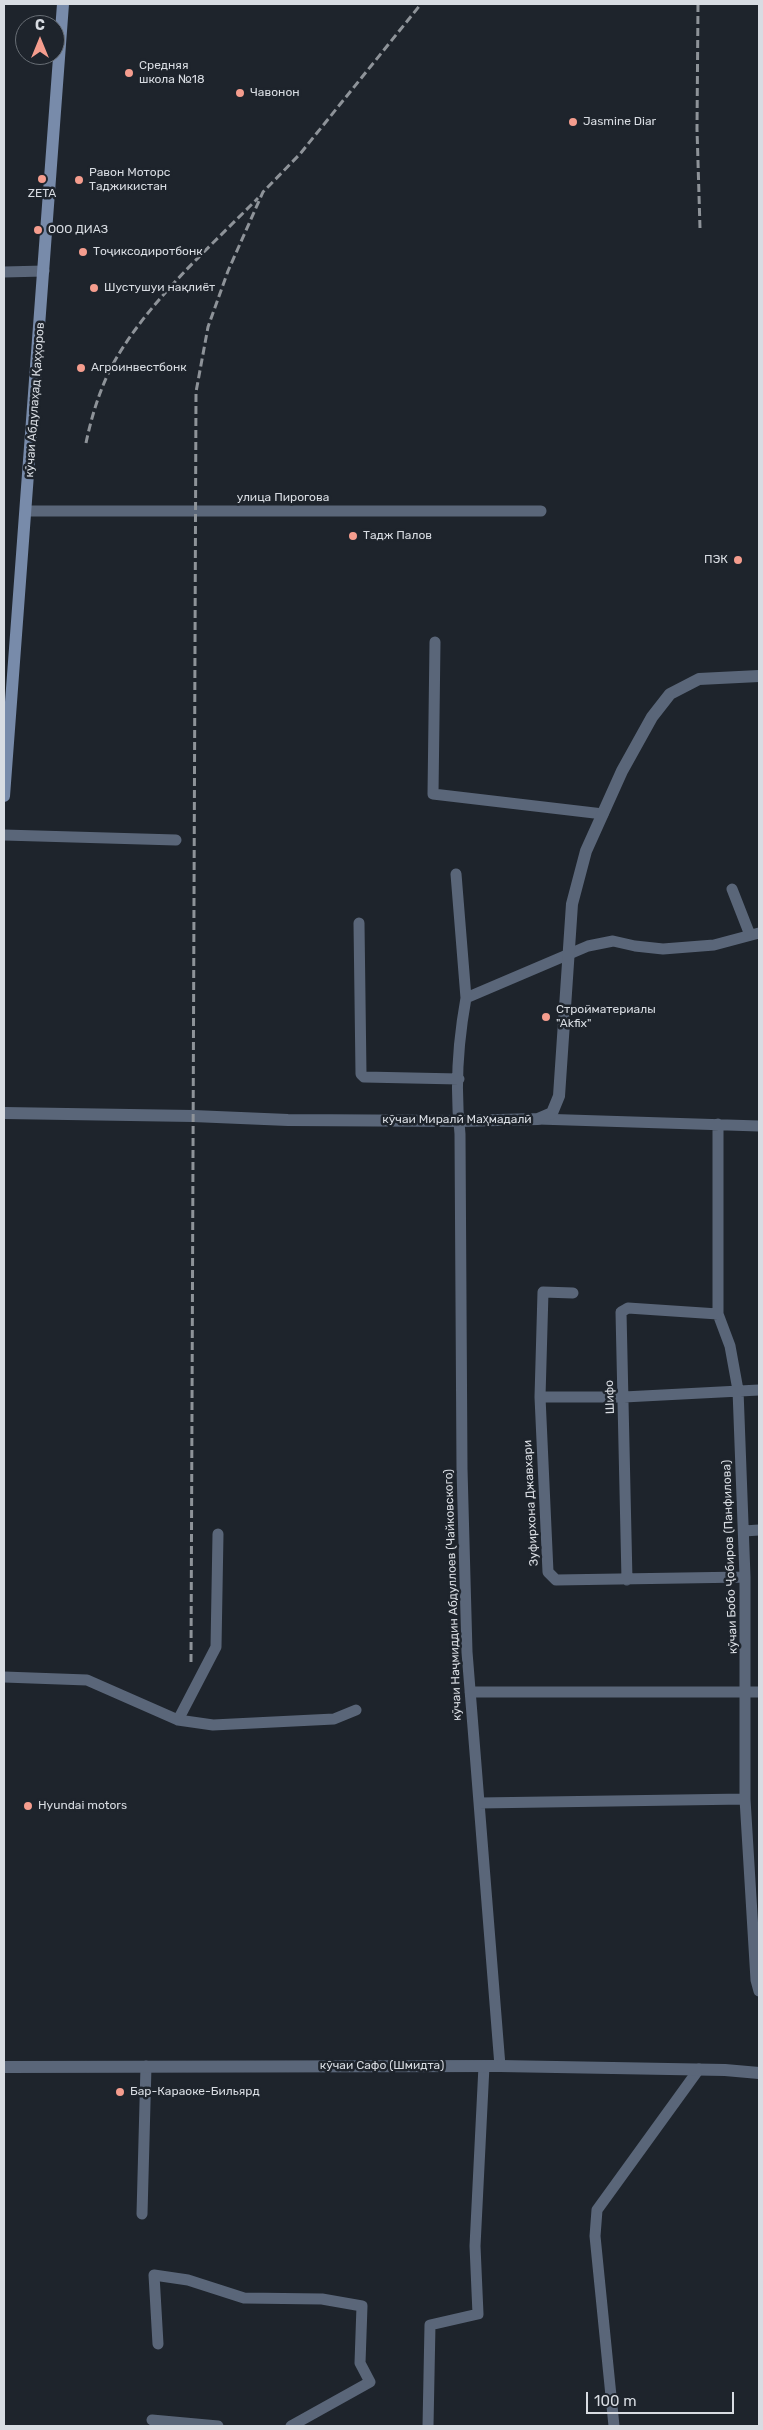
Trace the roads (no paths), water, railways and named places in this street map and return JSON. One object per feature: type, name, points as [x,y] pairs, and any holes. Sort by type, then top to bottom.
[{"type":"main road","name":"кӯчаи Абдулаҳад Қаҳҳоров","points":[[4,796],[5,745],[26,511],[63,4]]},
{"type":"street","points":[[4,272],[44,271]]},
{"type":"street","name":"улица Пирогова","points":[[26,511],[541,511]]},
{"type":"street","points":[[435,642],[433,794],[603,814]]},
{"type":"street","name":"кӯчаи Миралӣ Маҳмадалӣ","points":[[4,1113],[193,1116],[288,1120],[459,1121],[538,1119],[552,1113],[559,1096],[572,904],[586,851],[622,770],[652,716],[670,694],[700,679],[759,676]]},
{"type":"street","points":[[4,836],[176,840]]},
{"type":"street","name":"кӯчаи Наҷмиддин Абдуллоев (Чайковского)","points":[[456,874],[466,998],[462,1021],[459,1121],[462,1469],[470,1692],[500,2066]]},
{"type":"street","points":[[466,998],[521,976],[570,952],[588,946],[613,941],[634,946],[663,949],[714,944],[755,934],[732,889]]},
{"type":"street","points":[[359,923],[361,1074],[364,1076],[459,1079]]},
{"type":"street","points":[[538,1119],[759,1126]]},
{"type":"street","name":"кӯчаи Бобо Ҷобиров (Панфилова)","points":[[718,1124],[718,1314],[730,1346],[738,1390],[744,1531],[747,1693],[745,1799],[756,1980],[759,1991]]},
{"type":"street","name":"Зуфирхона Джавхари","points":[[573,1293],[543,1292],[540,1397],[548,1572],[556,1580],[745,1577]]},
{"type":"street","name":"Шифо","points":[[627,1580],[624,1397],[620,1316],[624,1309],[718,1314]]},
{"type":"street","points":[[540,1397],[624,1397],[759,1390]]},
{"type":"street","points":[[744,1531],[759,1530]]},
{"type":"street","points":[[178,1720],[216,1647],[218,1534]]},
{"type":"street","points":[[4,1677],[87,1680],[178,1720],[213,1725],[308,1722],[334,1719],[356,1710]]},
{"type":"street","points":[[470,1692],[759,1692]]},
{"type":"street","points":[[480,1803],[745,1799]]},
{"type":"street","points":[[142,2214],[146,2066]]},
{"type":"street","points":[[428,2426],[430,2326],[478,2314],[475,2246],[484,2066]]},
{"type":"street","name":"кӯчаи Сафо (Шмидта)","points":[[4,2067],[500,2066],[699,2069],[759,2073]]},
{"type":"street","points":[[614,2426],[595,2236],[597,2210],[699,2069]]},
{"type":"street","points":[[158,2344],[154,2275],[188,2280],[244,2298],[322,2299],[362,2306],[360,2363],[370,2382],[290,2426]]},
{"type":"street","points":[[152,2420],[218,2426]]},
{"type":"railway","points":[[191,1662],[196,392],[208,327],[228,271],[263,192],[300,154],[421,4]]},
{"type":"railway","points":[[698,4],[697,129],[700,228]]},
{"type":"railway","points":[[86,443],[94,410],[102,388],[117,357],[131,335],[183,274],[258,198]]},
{"type":"place","name":"Средняя школа №18","points":[[129,73]]},
{"type":"place","name":"Чавонон","points":[[240,93]]},
{"type":"place","name":"Jasmine Diar","points":[[573,122]]},
{"type":"place","name":"ZETA","points":[[42,179]]},
{"type":"place","name":"Равон Моторс Таджикистан","points":[[79,180]]},
{"type":"place","name":"ООО ДИАЗ","points":[[38,230]]},
{"type":"place","name":"Тоҷиксодиротбонк","points":[[83,252]]},
{"type":"place","name":"Шустушуи нақлиёт","points":[[94,288]]},
{"type":"place","name":"Агроинвестбонк","points":[[81,368]]},
{"type":"place","name":"Тадж Палов","points":[[353,536]]},
{"type":"place","name":"ПЭК","points":[[738,560]]},
{"type":"place","name":"Стройматериалы \"Akfix\"","points":[[546,1017]]},
{"type":"place","name":"Hyundai motors","points":[[28,1806]]},
{"type":"place","name":"Бар-Караоке-Бильярд","points":[[120,2092]]}]
